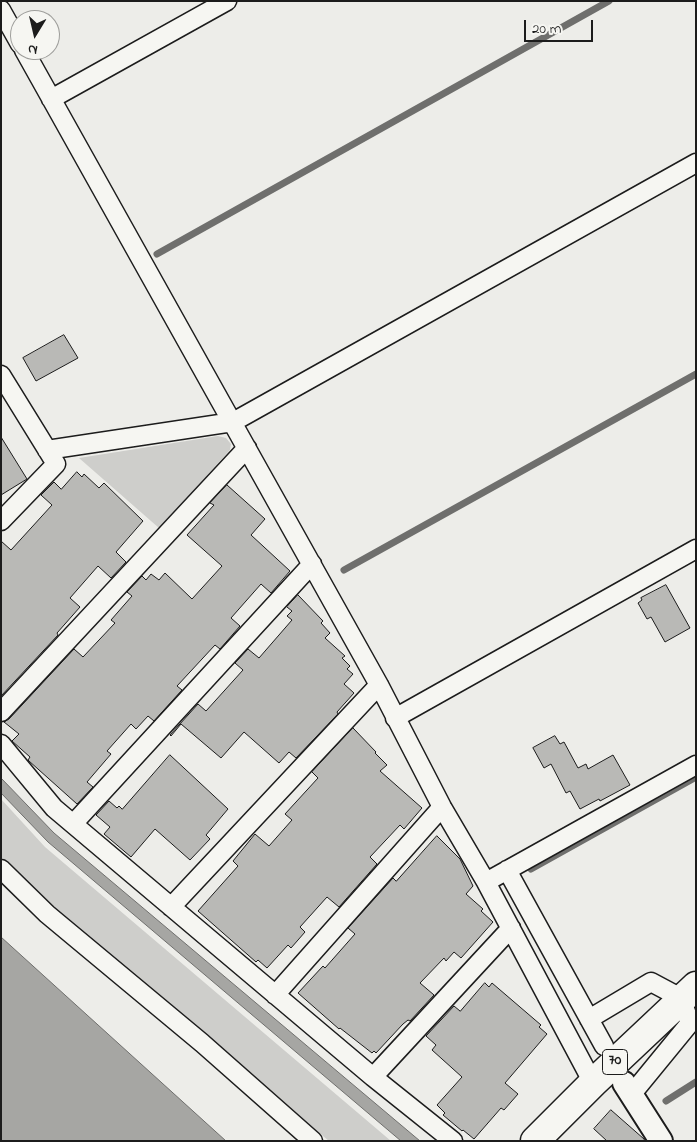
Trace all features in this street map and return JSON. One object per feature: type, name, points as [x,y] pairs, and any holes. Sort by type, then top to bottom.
[{"type":"main road","name":"70","points":[[535,1141],[688,992]]},
{"type":"street","points":[[51,99],[227,1]]},
{"type":"street","points":[[1,10],[10,26]]},
{"type":"street","points":[[30,60],[379,685],[442,808],[486,882],[593,1083]]},
{"type":"street","points":[[46,450],[233,422],[696,163]]},
{"type":"street","points":[[1,376],[56,464],[1,521]]},
{"type":"street","points":[[1,712],[247,448]]},
{"type":"street","points":[[396,718],[696,549]]},
{"type":"street","points":[[73,824],[312,564]]},
{"type":"street","points":[[170,907],[379,685]]},
{"type":"street","points":[[1,744],[54,808],[373,1077],[452,1141]]},
{"type":"street","points":[[486,882],[696,764]]},
{"type":"street","points":[[275,995],[442,808]]},
{"type":"street","points":[[1,868],[47,914],[202,1042],[313,1141]]},
{"type":"street","points":[[507,870],[604,1046]]},
{"type":"street","points":[[373,1077],[511,928]]},
{"type":"street","points":[[588,1019],[651,982],[688,992],[690,1023],[628,1089],[661,1141]]},
{"type":"shaded area","points":[[218,436],[226,438],[231,444],[230,450],[159,528],[79,458]]},
{"type":"shaded area","points":[[1,778],[54,833],[420,1141],[401,1141],[48,842],[1,793]]},
{"type":"shaded area","points":[[1,799],[45,847],[391,1141],[329,1141],[53,909],[1,857]]},
{"type":"shaded area","points":[[1,937],[226,1141],[1,1141]]},
{"type":"building","points":[[64,335],[78,358],[36,381],[23,358]]},
{"type":"building","points":[[1,437],[27,479],[1,495]]},
{"type":"building","points":[[77,472],[82,477],[84,474],[99,488],[104,483],[143,521],[116,552],[126,562],[111,578],[98,566],[70,598],[80,607],[57,633],[58,635],[1,696],[1,541],[11,550],[52,505],[41,495],[54,482],[61,489]]},
{"type":"building","points":[[227,485],[265,519],[251,535],[290,571],[271,593],[261,584],[231,618],[240,626],[220,649],[215,645],[177,686],[182,690],[154,721],[148,716],[136,729],[131,724],[107,751],[111,754],[87,782],[93,787],[77,804],[28,760],[30,757],[12,741],[19,734],[4,722],[9,719],[74,649],[83,657],[115,623],[111,620],[132,596],[127,592],[142,576],[146,580],[151,574],[159,580],[165,573],[192,599],[222,566],[187,535],[214,505],[210,503]]},
{"type":"building","points":[[666,585],[690,628],[665,642],[651,617],[647,619],[638,603],[642,600],[641,598]]},
{"type":"building","points":[[298,595],[323,621],[321,623],[330,633],[325,638],[345,656],[342,658],[350,666],[347,669],[353,674],[344,684],[354,693],[337,712],[338,714],[296,758],[289,752],[279,763],[244,732],[221,758],[181,724],[171,736],[170,735],[198,704],[206,711],[243,670],[235,663],[248,649],[259,658],[292,620],[287,616],[292,611],[287,607]]},
{"type":"building","points":[[353,728],[387,765],[380,771],[422,808],[404,829],[400,825],[370,857],[377,864],[339,907],[327,897],[300,927],[305,932],[291,948],[288,945],[267,968],[258,960],[256,962],[198,911],[238,866],[233,861],[255,834],[269,846],[292,820],[285,814],[318,778],[312,772]]},
{"type":"building","points":[[555,736],[560,744],[564,742],[578,768],[586,764],[588,769],[613,755],[630,785],[580,809],[570,791],[566,793],[551,764],[544,768],[533,748]]},
{"type":"building","points":[[170,755],[228,809],[206,835],[210,839],[190,860],[155,829],[131,857],[104,834],[110,827],[96,815],[109,801],[117,808],[119,806],[122,809]]},
{"type":"building","points":[[437,836],[460,859],[473,886],[466,894],[483,909],[481,911],[493,922],[461,958],[454,952],[446,961],[444,958],[420,983],[434,995],[376,1053],[374,1051],[372,1053],[339,1029],[298,993],[323,966],[325,968],[355,934],[348,928],[393,878],[396,881]]},
{"type":"building","points":[[485,983],[489,987],[492,983],[541,1025],[539,1027],[547,1034],[505,1083],[518,1094],[504,1110],[501,1108],[474,1139],[443,1115],[445,1113],[437,1105],[462,1077],[432,1050],[436,1045],[426,1036],[454,1006],[460,1011]]},
{"type":"building","points":[[611,1110],[645,1141],[607,1141],[594,1129]]},
{"type":"waterway","points":[[157,254],[609,1]]},
{"type":"waterway","points":[[344,570],[696,374]]},
{"type":"waterway","points":[[531,869],[696,777]]},
{"type":"waterway","points":[[666,1101],[696,1082]]}]
